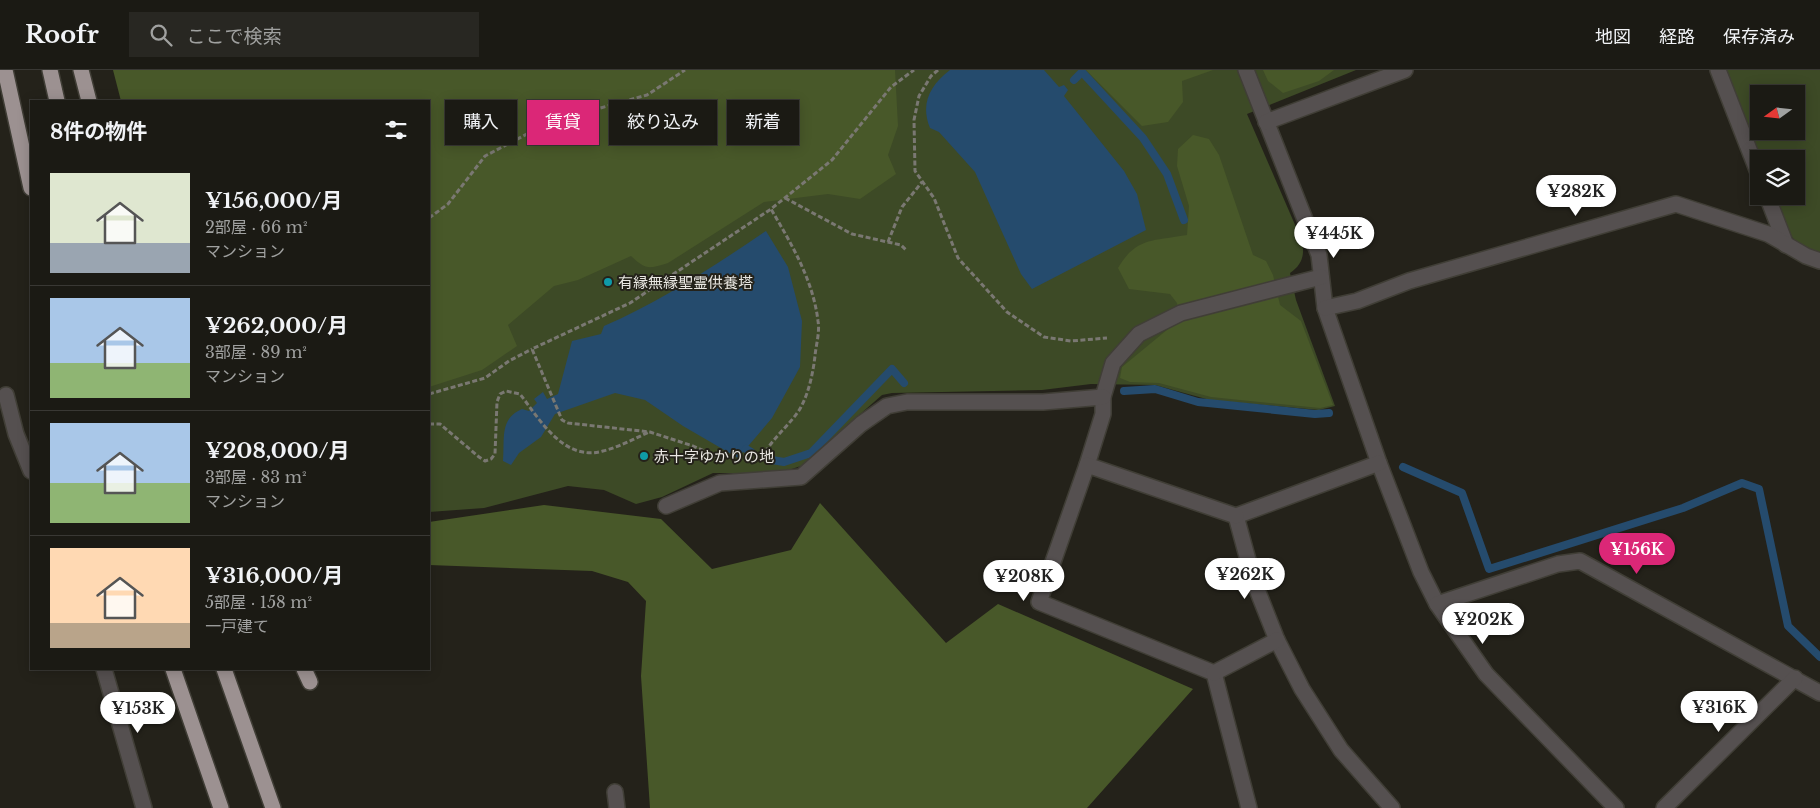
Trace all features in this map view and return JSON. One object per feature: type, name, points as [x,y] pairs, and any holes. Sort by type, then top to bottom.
[{"type":"highway","points":[[5,70],[30,183]]},
{"type":"highway","points":[[50,70],[57,100]]},
{"type":"highway","points":[[81,70],[90,100]]},
{"type":"highway","points":[[173,670],[221,808]]},
{"type":"highway","points":[[224,670],[273,808]]},
{"type":"street","points":[[1246,70],[1319,255],[1325,308],[1379,463],[1421,572],[1436,604],[1486,674],[1616,808]]},
{"type":"street","points":[[1266,122],[1405,70]]},
{"type":"street","points":[[1718,70],[1750,152]]},
{"type":"street","points":[[1325,308],[1357,301],[1409,281],[1676,204],[1768,234],[1820,261]]},
{"type":"street","points":[[1770,205],[1786,245]]},
{"type":"street","points":[[1278,640],[1214,673],[1039,602],[1103,414],[1103,397],[1113,363],[1139,334],[1181,313],[1321,277]]},
{"type":"street","points":[[6,395],[16,434],[30,469]]},
{"type":"street","points":[[666,506],[720,483],[801,477],[861,424],[887,406],[907,402],[1043,402],[1103,397]]},
{"type":"street","points":[[1087,465],[1236,516],[1379,463]]},
{"type":"street","points":[[1236,516],[1254,582],[1278,640],[1302,689],[1341,750],[1392,808]]},
{"type":"street","points":[[1436,604],[1558,564],[1580,561],[1820,693]]},
{"type":"street","points":[[104,670],[144,808]]},
{"type":"street","points":[[1214,673],[1249,808]]},
{"type":"street","points":[[1664,808],[1795,678]]},
{"type":"street","points":[[614,792],[617,808]]},
{"type":"path","points":[[430,217],[448,204],[484,156],[550,122],[647,95],[685,70]]},
{"type":"path","points":[[430,394],[485,378],[509,361],[532,349],[630,303],[771,209],[832,160],[891,87],[914,70]]},
{"type":"path","points":[[938,70],[931,76],[919,96],[914,120],[915,171],[934,198],[958,258],[1007,312],[1044,337],[1071,341],[1108,338],[1128,347]]},
{"type":"path","points":[[888,242],[902,207],[922,182]]},
{"type":"path","points":[[785,198],[852,234],[901,245],[907,250]]},
{"type":"path","points":[[762,480],[764,451],[782,434],[801,407],[813,372],[819,323],[811,288],[795,249],[771,209]]},
{"type":"path","points":[[532,349],[558,417],[568,423],[650,432],[693,446],[726,461]]},
{"type":"path","points":[[430,424],[440,424],[485,461],[491,459],[496,454],[497,402],[500,394],[506,391],[520,394],[551,433],[570,449],[586,453],[602,452],[650,432]]},
{"type":"green space","points":[[113,70],[895,70],[898,126],[888,155],[896,174],[860,199],[828,194],[764,202],[668,263],[648,267],[640,264],[631,256],[578,280],[554,286],[508,325],[517,346],[482,370],[430,387],[430,100],[121,100]]},
{"type":"green space","points":[[151,70],[1356,70],[1247,114],[1302,241],[1302,259],[1290,273],[1296,300],[1335,406],[1319,410],[1210,400],[1155,385],[1091,384],[1042,390],[892,393],[882,395],[801,466],[779,473],[713,473],[662,497],[636,504],[604,490],[568,486],[484,508],[430,512],[430,100]]},
{"type":"green space","points":[[1086,70],[1213,70],[1182,81],[1183,102],[1168,122],[1142,126]]},
{"type":"green space","points":[[1263,70],[1334,70],[1319,81],[1283,93],[1268,81]]},
{"type":"green space","points":[[1725,70],[1820,70],[1820,256],[1795,241],[1787,230],[1777,205],[1805,205],[1805,150],[1756,150],[1753,140],[1805,140],[1805,85],[1750,85],[1750,134]]},
{"type":"green space","points":[[1193,135],[1209,139],[1219,155],[1253,255],[1266,261],[1273,275],[1280,305],[1301,321],[1333,405],[1320,408],[1211,397],[1159,383],[1130,382],[1120,378],[1122,367],[1179,320],[1177,303],[1170,294],[1129,289],[1118,268],[1132,251],[1147,242],[1187,235],[1189,206],[1177,166],[1178,149]]},
{"type":"green space","points":[[820,503],[946,643],[998,604],[1193,689],[1087,808],[650,808],[641,676],[646,601],[628,582],[592,571],[430,565],[430,522],[544,505],[661,519],[712,569],[791,550]]},
{"type":"water","points":[[950,70],[1044,70],[1059,87],[1064,85],[1068,90],[1064,96],[1124,171],[1137,194],[1146,230],[1032,289],[1021,274],[975,172],[939,132],[930,128],[926,111],[929,96],[937,82]]},
{"type":"water","points":[[766,231],[788,267],[802,321],[800,367],[772,418],[738,458],[683,426],[645,400],[615,393],[555,414],[541,437],[519,453],[511,465],[503,461],[506,424],[515,413],[522,409],[529,411],[537,403],[534,399],[543,392],[547,399],[558,394],[572,341],[601,334],[604,326],[667,294]]},
{"type":"waterway","points":[[1074,80],[1082,72],[1143,138],[1167,174],[1184,220]]},
{"type":"waterway","points":[[772,460],[784,462],[811,453],[892,369],[904,383]]},
{"type":"waterway","points":[[1124,391],[1155,389],[1198,402],[1315,414],[1329,413]]},
{"type":"waterway","points":[[746,449],[751,452]]},
{"type":"waterway","points":[[1403,467],[1462,493],[1489,569],[1683,508],[1742,483],[1759,489],[1788,626],[1820,657]]},
{"type":"place","name":"有縁無縁聖霊供養塔","points":[[608,282]]},
{"type":"place","name":"赤十字ゆかりの地","points":[[644,456]]}]
